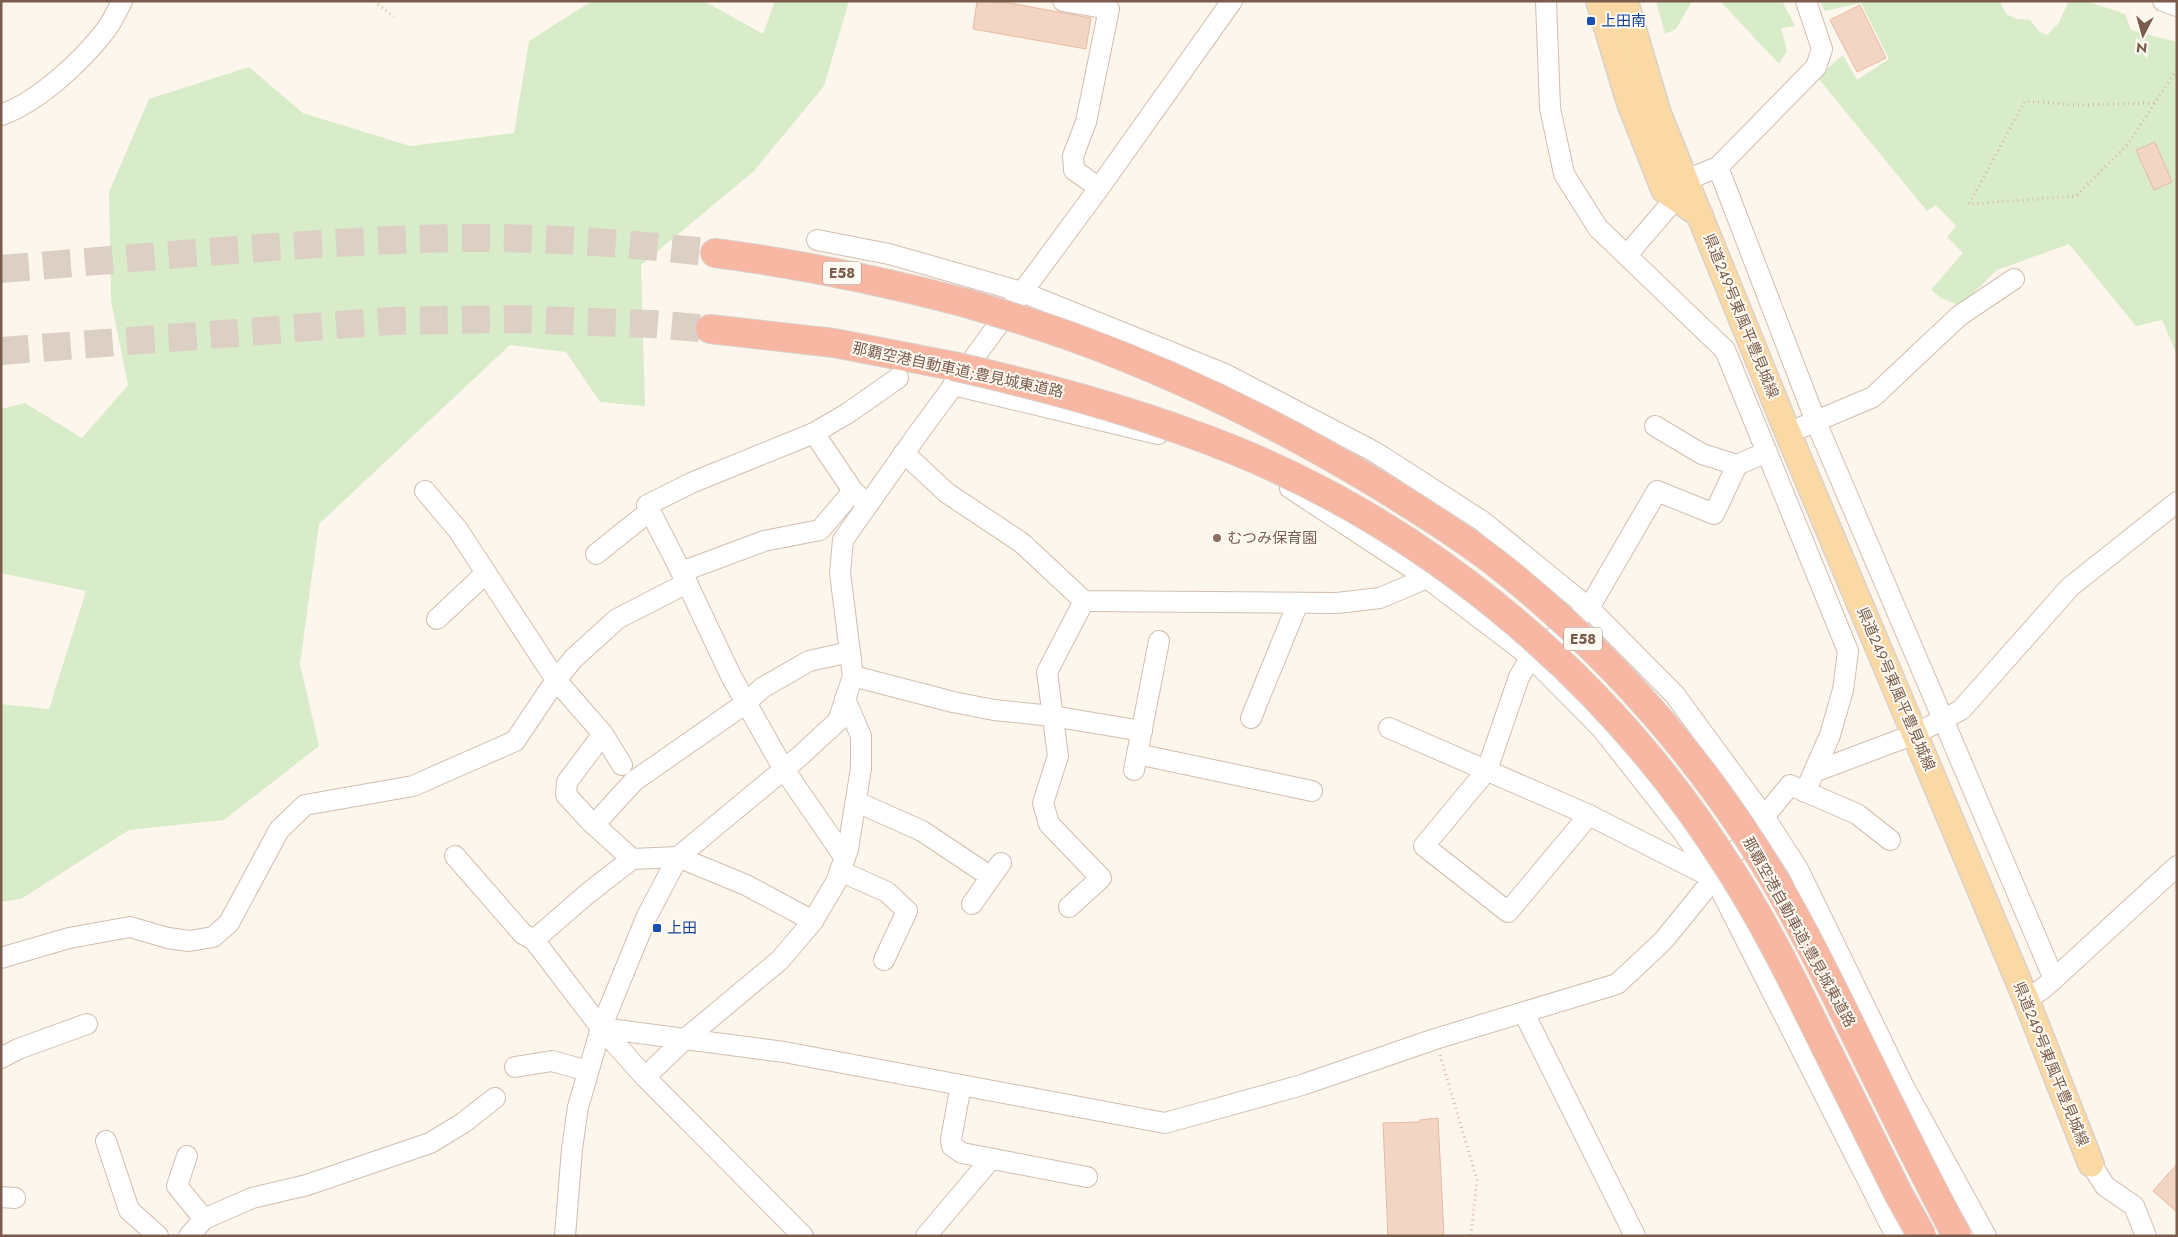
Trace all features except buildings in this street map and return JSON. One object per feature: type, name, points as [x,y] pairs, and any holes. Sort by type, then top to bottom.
[{"type":"highway","name":"那覇空港自動車道;豊見城東道路","points":[[715,253],[773,260],[884,282],[966,303],[1073,337],[1152,368],[1286,432],[1356,471],[1443,526],[1504,570],[1556,614],[1615,670],[1650,708],[1699,767],[1755,849],[1823,968],[1957,1236]]},
{"type":"highway","name":"那覇空港自動車道;豊見城東道路","points":[[710,329],[834,343],[953,376],[1022,381],[1191,433],[1269,466],[1356,510],[1464,581],[1538,642],[1582,682],[1627,730],[1662,772],[1730,868],[1762,923],[1922,1236]]},
{"type":"main road","name":"県道249号東風平豊見城線","points":[[1599,1],[1618,67],[1642,137],[1664,190],[1680,190],[1700,215],[1788,433],[2026,999],[2091,1164]]},
{"type":"main road","points":[[1625,1],[1680,190]]},
{"type":"street","points":[[1,115],[46,89],[79,60],[106,30],[122,1]]},
{"type":"street","points":[[1063,1],[1109,9],[1086,122],[1073,156],[1074,170],[1099,188]]},
{"type":"street","points":[[1,958],[69,938],[130,927],[168,938],[189,941],[213,937],[229,923],[279,830],[305,805],[414,786],[515,741],[556,680],[574,658],[618,619],[684,577],[764,541],[820,530],[860,498],[904,453],[953,376],[1022,292],[1099,188],[1232,1]]},
{"type":"street","points":[[1546,1],[1550,108],[1564,174],[1598,228],[1725,350],[1848,651],[1843,690],[1830,735],[1805,792]]},
{"type":"street","points":[[1628,255],[1680,190],[1718,167],[1816,67],[1822,49],[1806,1]]},
{"type":"street","points":[[2163,1],[2177,6]]},
{"type":"street","points":[[1718,167],[1816,422],[2054,979]]},
{"type":"street","points":[[816,240],[889,254],[1022,292],[1226,374],[1375,452],[1482,521],[1589,608],[1675,695],[1763,815],[1798,869],[1903,1085],[1986,1236]]},
{"type":"street","points":[[1788,433],[1873,397],[1959,316],[2014,280]]},
{"type":"street","points":[[953,376],[1225,454],[1276,479],[1427,578],[1531,657],[1602,729],[1683,832],[1715,878],[1896,1236]]},
{"type":"street","points":[[884,960],[907,911],[886,892],[842,865],[746,703],[647,505],[691,483],[814,433],[898,378]]},
{"type":"street","points":[[1655,426],[1702,454],[1737,465],[1767,452]]},
{"type":"street","points":[[814,433],[860,498]]},
{"type":"street","points":[[904,453],[947,493],[1022,544],[1084,601],[1337,603],[1380,598],[1427,578]]},
{"type":"street","points":[[1589,815],[1508,912],[1424,846],[1487,770],[1519,677],[1531,657],[1589,608],[1657,491],[1714,514],[1737,465]]},
{"type":"street","points":[[425,491],[458,530],[556,680],[603,734],[622,764]]},
{"type":"street","points":[[566,1236],[572,1149],[578,1107],[600,1028],[647,916],[678,857],[783,768],[800,756],[838,721],[853,676],[840,572],[843,540],[860,498]]},
{"type":"street","points":[[1814,772],[1915,734],[1961,710],[2070,587],[2177,502]]},
{"type":"street","points":[[596,554],[650,511]]},
{"type":"street","points":[[437,619],[486,573]]},
{"type":"street","points":[[1069,907],[1101,878],[1049,824],[1043,803],[1058,756],[1047,672],[1084,601]]},
{"type":"street","points":[[1251,718],[1298,603]]},
{"type":"street","points":[[1159,641],[1136,762],[1312,791]]},
{"type":"street","points":[[594,825],[634,781],[746,703],[762,688],[809,661],[850,652]]},
{"type":"street","points":[[853,676],[953,702],[994,710],[1052,716],[1142,731]]},
{"type":"street","points":[[645,1077],[684,1040],[780,960],[813,921],[836,882],[857,802],[861,768],[861,736],[845,699]]},
{"type":"street","points":[[1389,728],[1589,815],[1715,878]]},
{"type":"street","points":[[603,734],[567,782],[566,796],[594,825],[632,859]]},
{"type":"street","points":[[600,1028],[784,1052],[1165,1123],[1302,1085],[1435,1039],[1617,984],[1663,941],[1715,878],[1763,815],[1790,785],[1857,814],[1890,840]]},
{"type":"street","points":[[857,802],[922,831],[996,870],[972,904]]},
{"type":"street","points":[[455,856],[523,934],[534,940],[600,1028],[645,1077],[803,1236]]},
{"type":"street","points":[[534,940],[586,894],[632,859],[678,857],[746,885],[813,921]]},
{"type":"street","points":[[2026,999],[2054,979],[2177,866]]},
{"type":"street","points":[[1524,1013],[1635,1236]]},
{"type":"street","points":[[1,1058],[18,1049],[87,1024]]},
{"type":"street","points":[[515,1067],[552,1061],[588,1071]]},
{"type":"street","points":[[962,1086],[950,1139],[952,1146],[962,1153],[1087,1178]]},
{"type":"street","points":[[189,1236],[204,1219],[252,1198],[307,1185],[430,1142],[463,1123],[495,1098]]},
{"type":"street","points":[[106,1141],[129,1210],[158,1236]]},
{"type":"street","points":[[187,1156],[177,1186],[204,1219]]},
{"type":"street","points":[[926,1236],[991,1159]]},
{"type":"street","points":[[2091,1164],[2105,1186],[2134,1206],[2146,1236]]},
{"type":"path","points":[[374,1],[394,17]]},
{"type":"path","points":[[2154,103],[2076,105],[2026,101],[1969,204],[2076,196],[2128,144],[2177,69]]},
{"type":"path","points":[[1435,1039],[1477,1180],[1471,1236]]},
{"type":"green space","points":[[592,1],[704,1],[763,34],[775,1],[849,1],[824,86],[754,171],[641,265],[645,406],[600,402],[566,352],[510,345],[319,524],[300,664],[319,746],[224,820],[129,830],[21,899],[1,902],[1,704],[49,709],[86,591],[1,573],[1,409],[25,403],[82,438],[128,385],[111,301],[109,192],[149,99],[249,67],[303,113],[410,146],[514,133],[529,41]]},
{"type":"green space","points":[[1656,1],[1692,1],[1676,29],[1665,34]]},
{"type":"green space","points":[[1720,1],[1782,1],[1795,26],[1781,28],[1787,51],[1779,64]]},
{"type":"green space","points":[[1820,1],[2000,1],[2006,14],[2017,19],[2030,20],[2040,32],[2047,35],[2058,24],[2069,1],[2086,1],[2125,14],[2131,30],[2177,42],[2177,355],[2162,320],[2136,326],[2069,244],[1997,270],[1960,306],[1941,298],[1931,290],[1963,253],[1947,237],[1956,226],[1936,205],[1927,211],[1817,77],[1843,55],[1857,80],[1889,59],[1861,3],[1825,11]]},
{"type":"tunnel","points":[[1,269],[263,248],[368,241],[457,238],[568,240],[715,253]]},
{"type":"tunnel","points":[[1,351],[390,321],[513,319],[651,324],[710,329]]},
{"type":"place","name":"上田南","points":[[1591,21]]},
{"type":"place","name":"むつみ保育園","points":[[1217,538]]},
{"type":"place","name":"上田","points":[[657,928]]}]
